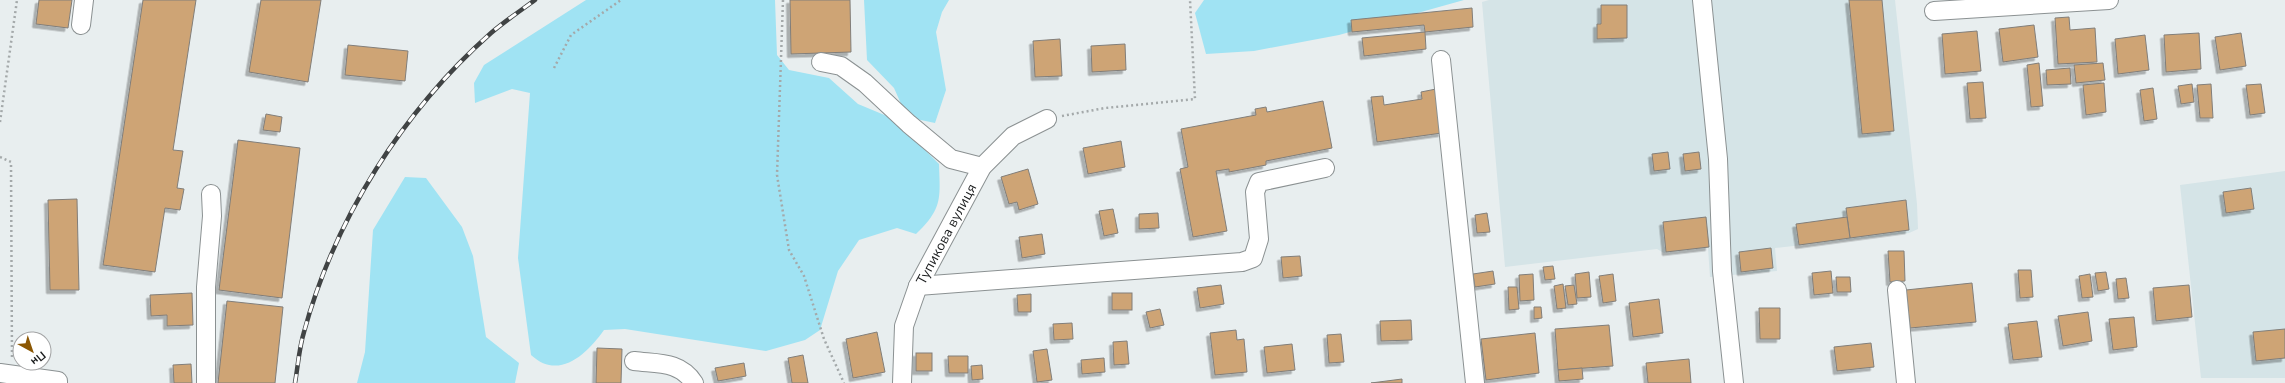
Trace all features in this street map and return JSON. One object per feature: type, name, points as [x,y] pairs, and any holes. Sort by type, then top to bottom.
[{"type":"street","points":[[81,25],[84,0]]},
{"type":"street","points":[[1702,0],[1718,158],[1722,271],[1734,383]]},
{"type":"street","points":[[1934,11],[2109,0]]},
{"type":"street","points":[[1441,60],[1475,383]]},
{"type":"street","points":[[821,62],[841,66],[865,83],[909,124],[951,159],[982,167]]},
{"type":"street","name":"Тупикова вулиця","points":[[902,383],[904,326],[918,286],[982,167],[1013,136],[1047,119]]},
{"type":"street","points":[[918,286],[1242,262],[1253,258],[1259,239],[1254,192],[1259,182],[1325,168]]},
{"type":"street","points":[[206,383],[206,287],[212,216],[211,194]]},
{"type":"street","points":[[1897,290],[1906,383]]},
{"type":"street","points":[[634,361],[678,367],[689,375],[694,383]]},
{"type":"street","points":[[6,374],[58,381],[58,383]]},
{"type":"path","points":[[0,122],[17,0]]},
{"type":"path","points":[[554,68],[571,35],[621,0]]},
{"type":"path","points":[[783,0],[777,174],[790,250],[804,276],[824,339],[844,383]]},
{"type":"path","points":[[1047,119],[1106,108],[1195,99],[1190,0]]},
{"type":"path","points":[[0,156],[11,162],[6,374]]},
{"type":"shaded area","points":[[586,0],[775,0],[777,55],[789,70],[829,78],[858,104],[894,119],[939,164],[940,186],[938,202],[931,217],[916,234],[897,228],[859,240],[838,271],[820,330],[805,340],[766,351],[625,329],[604,330],[589,348],[572,361],[562,365],[552,365],[541,362],[531,355],[518,258],[530,93],[512,89],[475,103],[474,83],[484,65]]},
{"type":"shaded area","points":[[864,0],[949,0],[942,12],[936,32],[946,90],[935,123],[916,119],[902,106],[894,88],[867,60]]},
{"type":"shaded area","points":[[1204,0],[1464,0],[1339,35],[1254,51],[1206,54],[1195,13]]},
{"type":"shaded area","points":[[1489,0],[1895,0],[1917,204],[1918,229],[1909,233],[1775,248],[1777,271],[1710,277],[1708,248],[1664,253],[1657,249],[1505,267],[1482,2]]},
{"type":"shaded area","points":[[2285,171],[2285,378],[2201,378],[2180,185]]},
{"type":"shaded area","points":[[405,177],[426,178],[462,227],[473,256],[486,337],[519,363],[515,383],[357,383],[365,352],[373,230]]},
{"type":"building","points":[[39,0],[72,0],[68,28],[36,24]]},
{"type":"building","points":[[143,0],[196,0],[173,150],[183,151],[177,188],[184,189],[180,210],[165,208],[155,272],[103,265]]},
{"type":"building","points":[[261,0],[321,0],[308,82],[249,72]]},
{"type":"building","points":[[790,0],[850,0],[851,52],[791,54]]},
{"type":"building","points":[[1849,0],[1882,0],[1894,131],[1862,134]]},
{"type":"building","points":[[1601,5],[1627,5],[1627,38],[1597,39],[1597,24],[1601,24]]},
{"type":"building","points":[[1472,8],[1473,27],[1425,32],[1424,25],[1352,32],[1351,20]]},
{"type":"building","points":[[2069,17],[2070,30],[2095,28],[2097,62],[2058,64],[2055,18]]},
{"type":"building","points":[[2034,25],[2038,57],[2003,62],[1999,29]]},
{"type":"building","points":[[1977,31],[1981,71],[1945,74],[1942,34]]},
{"type":"building","points":[[1425,32],[1426,49],[1364,56],[1362,38]]},
{"type":"building","points":[[2199,33],[2201,69],[2166,72],[2164,35]]},
{"type":"building","points":[[2241,33],[2246,66],[2220,70],[2215,37]]},
{"type":"building","points":[[2145,35],[2149,70],[2118,74],[2115,39]]},
{"type":"building","points":[[1060,39],[1062,76],[1035,77],[1033,41]]},
{"type":"building","points":[[1125,44],[1126,70],[1092,72],[1091,46]]},
{"type":"building","points":[[348,45],[408,51],[405,81],[345,75]]},
{"type":"building","points":[[2039,63],[2043,106],[2031,107],[2027,65]]},
{"type":"building","points":[[2103,63],[2105,80],[2076,83],[2074,65]]},
{"type":"building","points":[[2070,68],[2071,84],[2047,85],[2046,70]]},
{"type":"building","points":[[1983,82],[1986,118],[1970,119],[1967,83]]},
{"type":"building","points":[[2104,83],[2106,112],[2086,115],[2083,85]]},
{"type":"building","points":[[2192,84],[2194,102],[2181,104],[2178,86]]},
{"type":"building","points":[[2211,84],[2213,118],[2200,118],[2197,85]]},
{"type":"building","points":[[2261,84],[2265,113],[2250,115],[2246,85]]},
{"type":"building","points":[[2153,88],[2157,119],[2144,121],[2140,90]]},
{"type":"building","points":[[1436,89],[1442,133],[1377,142],[1371,97],[1383,96],[1384,105],[1422,99],[1421,92]]},
{"type":"building","points":[[1323,101],[1332,148],[1266,161],[1266,165],[1229,172],[1229,169],[1216,171],[1227,231],[1193,237],[1180,169],[1188,167],[1181,129],[1256,115],[1255,109],[1266,107],[1267,112]]},
{"type":"building","points":[[266,114],[282,117],[280,132],[263,130]]},
{"type":"building","points":[[238,140],[300,148],[282,298],[219,290]]},
{"type":"building","points":[[1121,141],[1125,167],[1088,174],[1083,148]]},
{"type":"building","points":[[1668,152],[1670,169],[1654,171],[1652,154]]},
{"type":"building","points":[[1699,152],[1701,169],[1685,171],[1683,154]]},
{"type":"building","points":[[1028,169],[1038,204],[1019,210],[1017,202],[1009,204],[1001,177]]},
{"type":"building","points":[[2251,188],[2254,209],[2226,213],[2223,192]]},
{"type":"building","points":[[77,199],[79,290],[50,290],[48,200]]},
{"type":"building","points":[[1906,200],[1909,230],[1850,238],[1846,208]]},
{"type":"building","points":[[1113,209],[1118,233],[1104,236],[1099,211]]},
{"type":"building","points":[[1158,213],[1159,228],[1139,229],[1139,214]]},
{"type":"building","points":[[1487,213],[1490,232],[1477,233],[1475,215]]},
{"type":"building","points":[[1706,217],[1709,247],[1666,252],[1663,222]]},
{"type":"building","points":[[1847,217],[1850,238],[1799,245],[1796,224]]},
{"type":"building","points":[[1042,234],[1045,254],[1022,258],[1019,237]]},
{"type":"building","points":[[1771,248],[1773,268],[1741,272],[1739,252]]},
{"type":"building","points":[[1888,251],[1904,251],[1905,281],[1890,282]]},
{"type":"building","points":[[1300,256],[1302,276],[1283,278],[1281,257]]},
{"type":"building","points":[[1553,266],[1555,279],[1545,280],[1543,267]]},
{"type":"building","points":[[2018,270],[2031,270],[2033,297],[2020,298]]},
{"type":"building","points":[[1493,271],[1495,284],[1475,287],[1473,274]]},
{"type":"building","points":[[1831,271],[1833,293],[1814,295],[1812,273]]},
{"type":"building","points":[[1589,272],[1591,297],[1577,298],[1575,274]]},
{"type":"building","points":[[2106,272],[2109,289],[2098,291],[2095,273]]},
{"type":"building","points":[[1533,274],[1534,300],[1520,301],[1519,275]]},
{"type":"building","points":[[1613,274],[1616,301],[1603,303],[1599,276]]},
{"type":"building","points":[[2090,274],[2093,297],[2082,298],[2079,276]]},
{"type":"building","points":[[1836,277],[1850,277],[1851,292],[1837,292]]},
{"type":"building","points":[[2126,278],[2129,298],[2118,299],[2116,279]]},
{"type":"building","points":[[1972,283],[1976,322],[1910,328],[1906,290]]},
{"type":"building","points":[[1563,284],[1566,308],[1557,309],[1554,286]]},
{"type":"building","points":[[1221,285],[1224,304],[1200,308],[1197,288]]},
{"type":"building","points":[[1574,285],[1577,304],[1568,305],[1565,286]]},
{"type":"building","points":[[2189,285],[2192,317],[2156,321],[2153,288]]},
{"type":"building","points":[[1508,287],[1517,287],[1519,309],[1509,310]]},
{"type":"building","points":[[192,293],[193,325],[167,326],[167,315],[151,316],[150,295]]},
{"type":"building","points":[[1112,293],[1132,293],[1132,310],[1112,310]]},
{"type":"building","points":[[1031,294],[1031,312],[1018,312],[1017,295]]},
{"type":"building","points":[[1659,299],[1663,333],[1633,337],[1629,303]]},
{"type":"building","points":[[227,301],[283,307],[275,383],[218,383]]},
{"type":"building","points":[[1534,307],[1541,307],[1542,318],[1534,319]]},
{"type":"building","points":[[1759,308],[1780,308],[1780,339],[1760,339]]},
{"type":"building","points":[[1160,309],[1164,325],[1150,328],[1146,312]]},
{"type":"building","points":[[2088,312],[2092,341],[2063,346],[2058,316]]},
{"type":"building","points":[[2134,317],[2137,347],[2113,350],[2109,319]]},
{"type":"building","points":[[1411,320],[1412,340],[1381,341],[1380,321]]},
{"type":"building","points":[[2037,321],[2042,357],[2013,360],[2008,324]]},
{"type":"building","points":[[1072,323],[1073,339],[1054,340],[1053,324]]},
{"type":"building","points":[[1609,325],[1613,366],[1558,370],[1555,329]]},
{"type":"building","points":[[2285,329],[2285,358],[2256,361],[2253,332]]},
{"type":"building","points":[[1236,330],[1237,340],[1244,339],[1247,372],[1215,375],[1210,333]]},
{"type":"building","points":[[877,332],[885,372],[853,378],[846,339]]},
{"type":"building","points":[[1535,333],[1539,373],[1486,380],[1481,339]]},
{"type":"building","points":[[1341,334],[1344,362],[1329,363],[1327,335]]},
{"type":"building","points":[[1127,341],[1129,364],[1114,365],[1113,342]]},
{"type":"building","points":[[1871,343],[1874,367],[1837,371],[1834,347]]},
{"type":"building","points":[[1292,344],[1295,370],[1267,373],[1264,347]]},
{"type":"building","points":[[597,348],[622,349],[621,383],[596,383]]},
{"type":"building","points":[[1047,349],[1052,380],[1037,382],[1033,351]]},
{"type":"building","points":[[916,353],[932,353],[932,371],[916,371]]},
{"type":"building","points":[[803,355],[808,383],[792,383],[788,358]]},
{"type":"building","points":[[948,356],[968,356],[968,373],[949,373]]},
{"type":"building","points":[[1104,358],[1105,372],[1082,374],[1081,360]]},
{"type":"building","points":[[1689,359],[1691,383],[1648,383],[1646,363]]},
{"type":"building","points":[[744,363],[746,376],[718,381],[715,368]]},
{"type":"building","points":[[191,364],[192,383],[174,383],[173,365]]},
{"type":"building","points":[[982,365],[983,379],[972,380],[971,366]]},
{"type":"building","points":[[1582,368],[1583,379],[1559,381],[1558,370]]},
{"type":"building","points":[[1402,379],[1402,383],[1371,383]]},
{"type":"railway","points":[[295,383],[302,338],[317,290],[334,248],[376,169],[401,132],[429,97],[459,64],[491,33],[535,0]]}]
